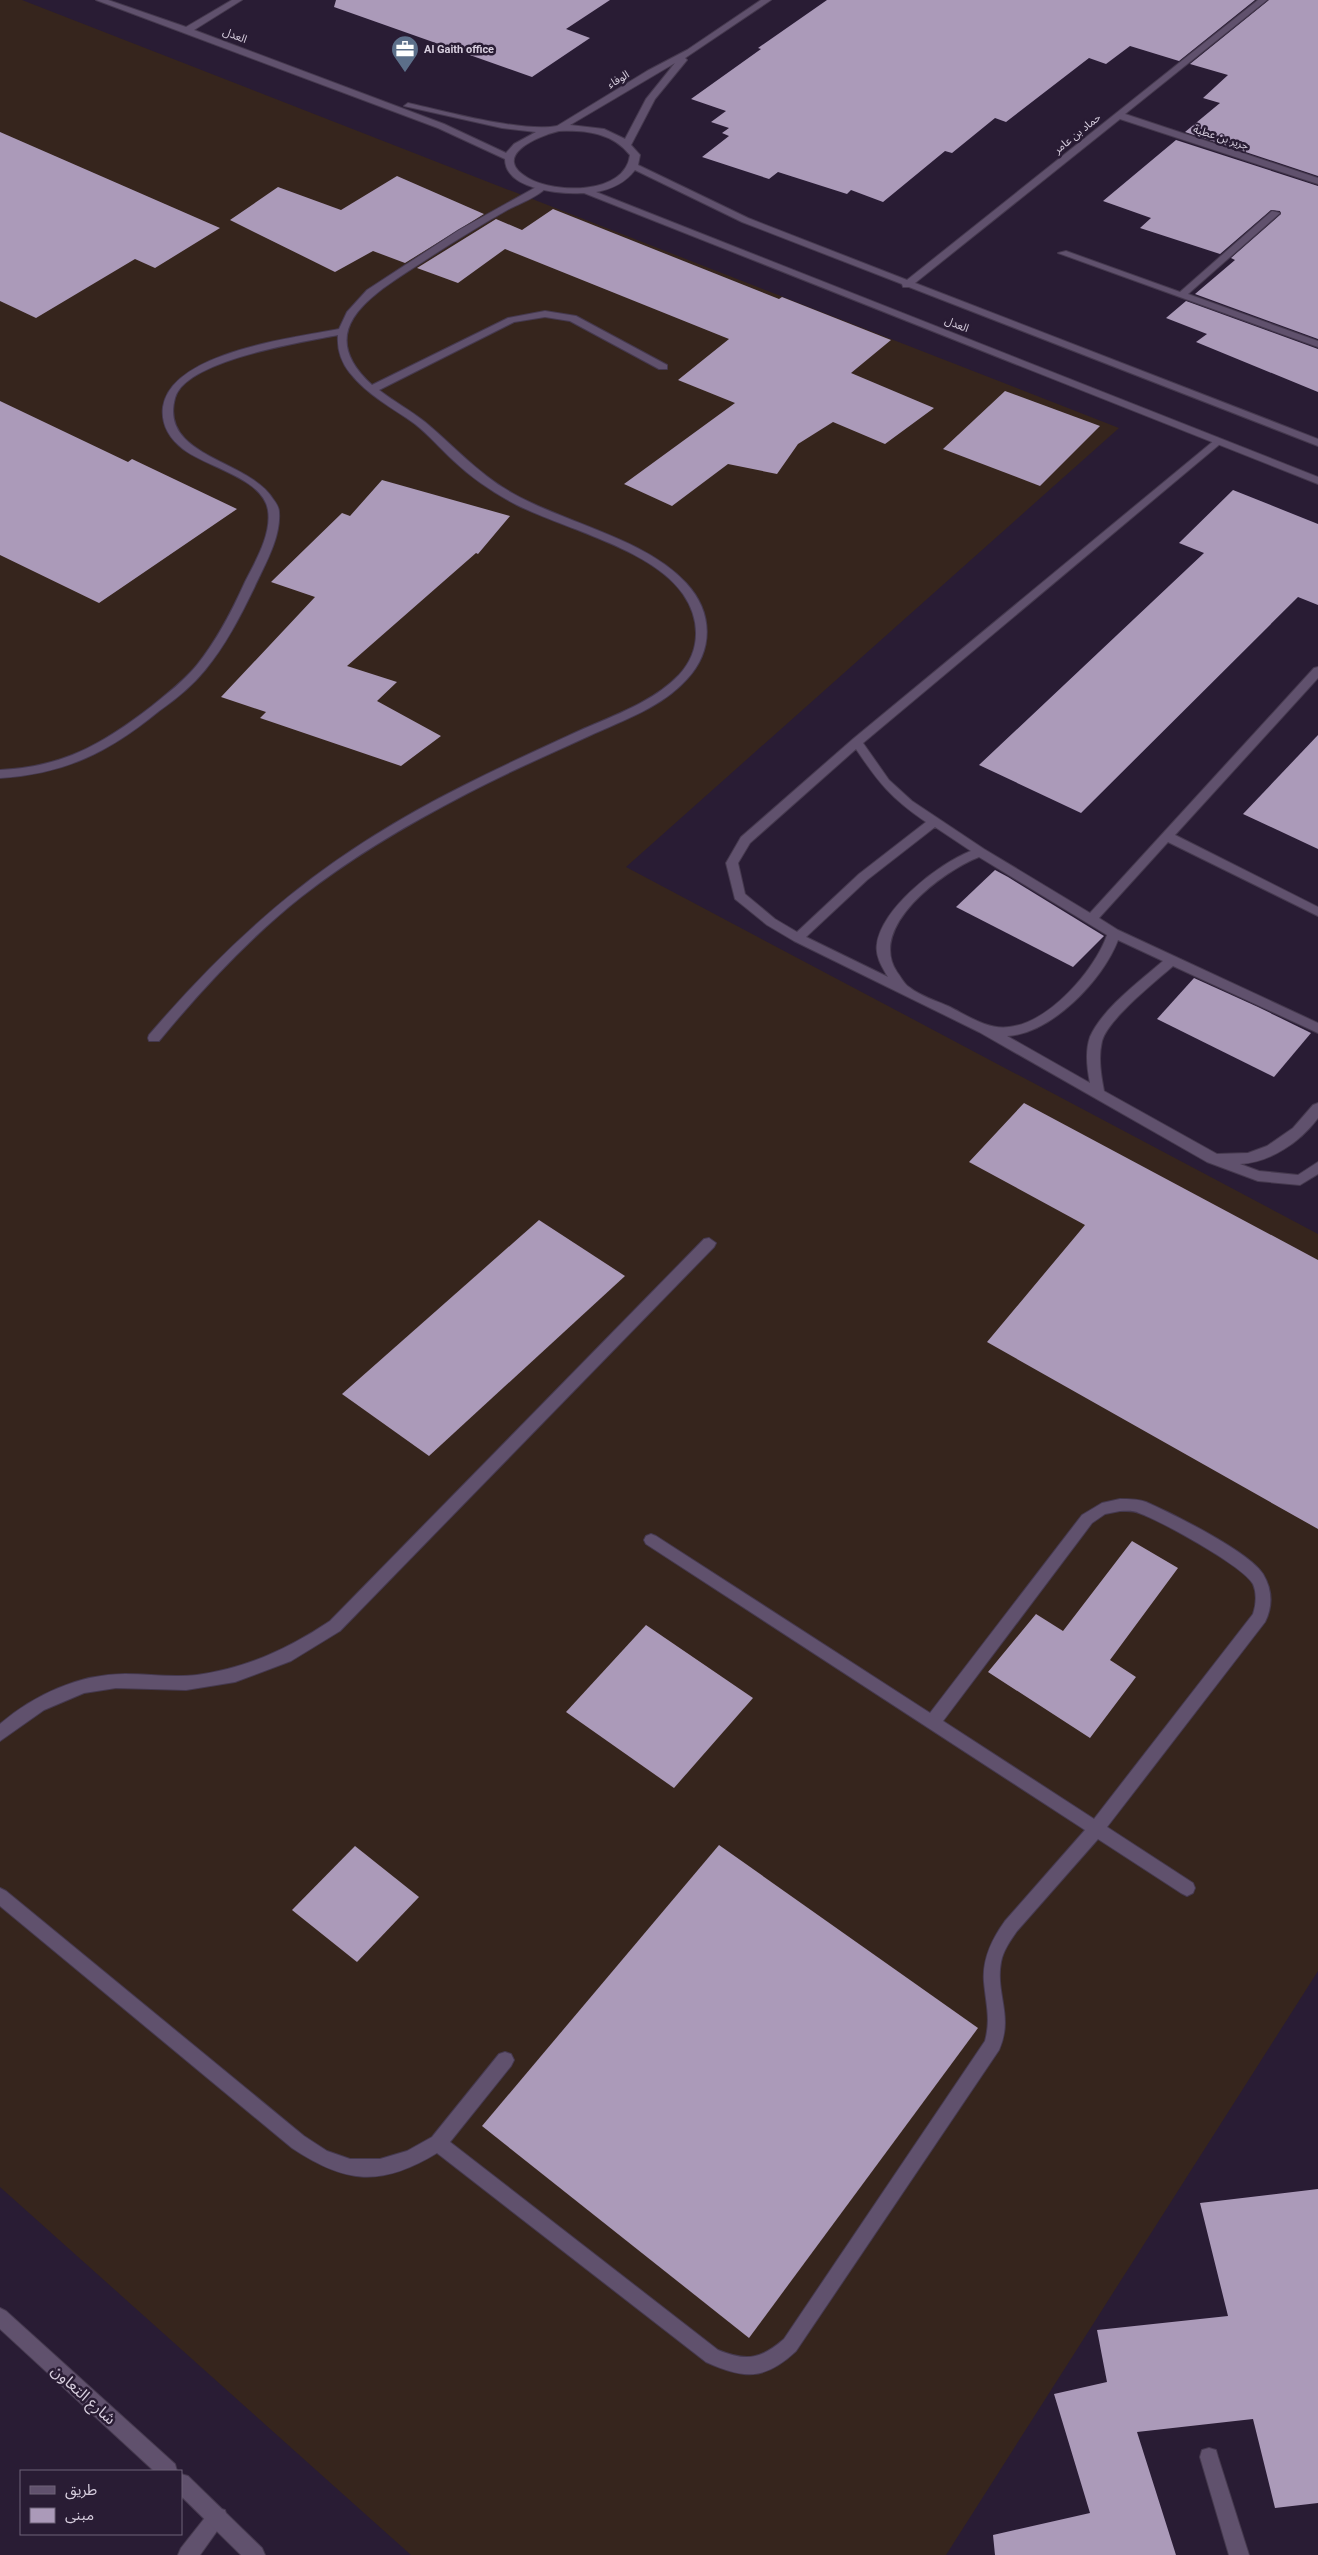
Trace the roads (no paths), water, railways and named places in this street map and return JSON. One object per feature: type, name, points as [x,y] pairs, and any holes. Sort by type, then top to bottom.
[{"type":"street","name":"العدل","points":[[100,0],[187,30],[441,126],[509,158]]},
{"type":"street","points":[[187,30],[238,0]]},
{"type":"street","name":"الوفاء","points":[[559,128],[650,73],[690,52],[767,0]]},
{"type":"street","name":"حماد بن عامر","points":[[906,284],[1263,0]]},
{"type":"street","name":"الوفاء","points":[[627,144],[636,122],[650,97],[690,52]]},
{"type":"street","name":"العدل","points":[[360,95],[455,116],[548,130]]},
{"type":"street","name":"جرير بن عطية","points":[[1118,115],[1318,181]]},
{"type":"street","points":[[559,128],[598,130],[615,136],[627,144],[635,154],[633,166],[624,177],[608,186],[586,191],[563,192],[541,188],[523,180],[512,170],[509,158],[515,146],[528,137],[559,128]]},
{"type":"street","name":"العدل","points":[[633,166],[745,220],[1318,443]]},
{"type":"street","points":[[154,1038],[211,972],[246,937],[298,893],[349,856],[403,823],[459,793],[646,706],[668,692],[685,676],[696,658],[703,640],[702,621],[696,602],[684,585],[666,569],[527,506],[496,488],[467,467],[422,425],[372,389],[357,376],[347,362],[342,346],[342,331],[348,317],[357,304],[370,292],[462,232],[541,188]]},
{"type":"street","name":"العدل","points":[[586,191],[741,250],[1216,442],[1318,481]]},
{"type":"street","points":[[1182,295],[1275,213]]},
{"type":"street","points":[[1063,253],[1318,344]]},
{"type":"street","points":[[372,389],[511,320],[545,314],[573,318],[663,367]]},
{"type":"street","points":[[0,774],[45,770],[76,761],[126,733],[192,678],[239,607],[255,572],[275,516],[268,497],[248,479],[192,451],[172,434],[165,414],[171,394],[188,376],[214,361],[342,331]]},
{"type":"street","points":[[1216,442],[857,742],[745,840],[732,863],[739,896],[771,922],[798,938],[983,1029],[1212,1158],[1258,1176],[1300,1180],[1318,1167]]},
{"type":"street","points":[[1090,920],[1318,672]]},
{"type":"street","points":[[857,742],[885,783],[908,804],[980,852],[1114,933],[1318,1028]]},
{"type":"street","points":[[798,938],[824,911],[897,848],[934,822]]},
{"type":"street","points":[[905,991],[886,965],[883,945],[886,933],[914,895],[950,865],[980,852]]},
{"type":"street","points":[[983,1029],[1009,1032],[1030,1024],[1062,1006],[1096,967],[1111,946],[1114,933]]},
{"type":"street","points":[[1098,1093],[1093,1063],[1097,1035],[1124,1004],[1172,960]]},
{"type":"street","points":[[1212,1158],[1251,1158],[1278,1147],[1309,1122],[1318,1108]]},
{"type":"street","points":[[0,1734],[41,1704],[75,1689],[115,1681],[193,1683],[232,1677],[270,1665],[304,1648],[335,1626],[709,1243]]},
{"type":"street","points":[[438,2143],[712,2356],[736,2367],[760,2365],[777,2358],[790,2345],[993,2044],[998,2024],[992,1981],[993,1962],[1000,1942],[1011,1926],[1096,1829],[1260,1617],[1264,1606],[1264,1594],[1256,1575],[1239,1561],[1142,1507],[1126,1503],[1111,1505],[1098,1510],[1087,1519],[932,1723]]},
{"type":"street","points":[[651,1540],[1187,1888]]},
{"type":"street","points":[[0,1896],[298,2142],[322,2158],[350,2168],[380,2168],[411,2159],[438,2143],[505,2060]]},
{"type":"street","name":"شارع التعاون","points":[[0,2317],[167,2470]]},
{"type":"street","points":[[1208,2457],[1239,2555]]},
{"type":"street","points":[[182,2484],[255,2555]]},
{"type":"street","points":[[188,2555],[218,2517]]},
{"type":"lane","points":[[1167,836],[1318,912]]},
{"type":"place","name":"Al Gaith office","points":[[405,73]]}]
